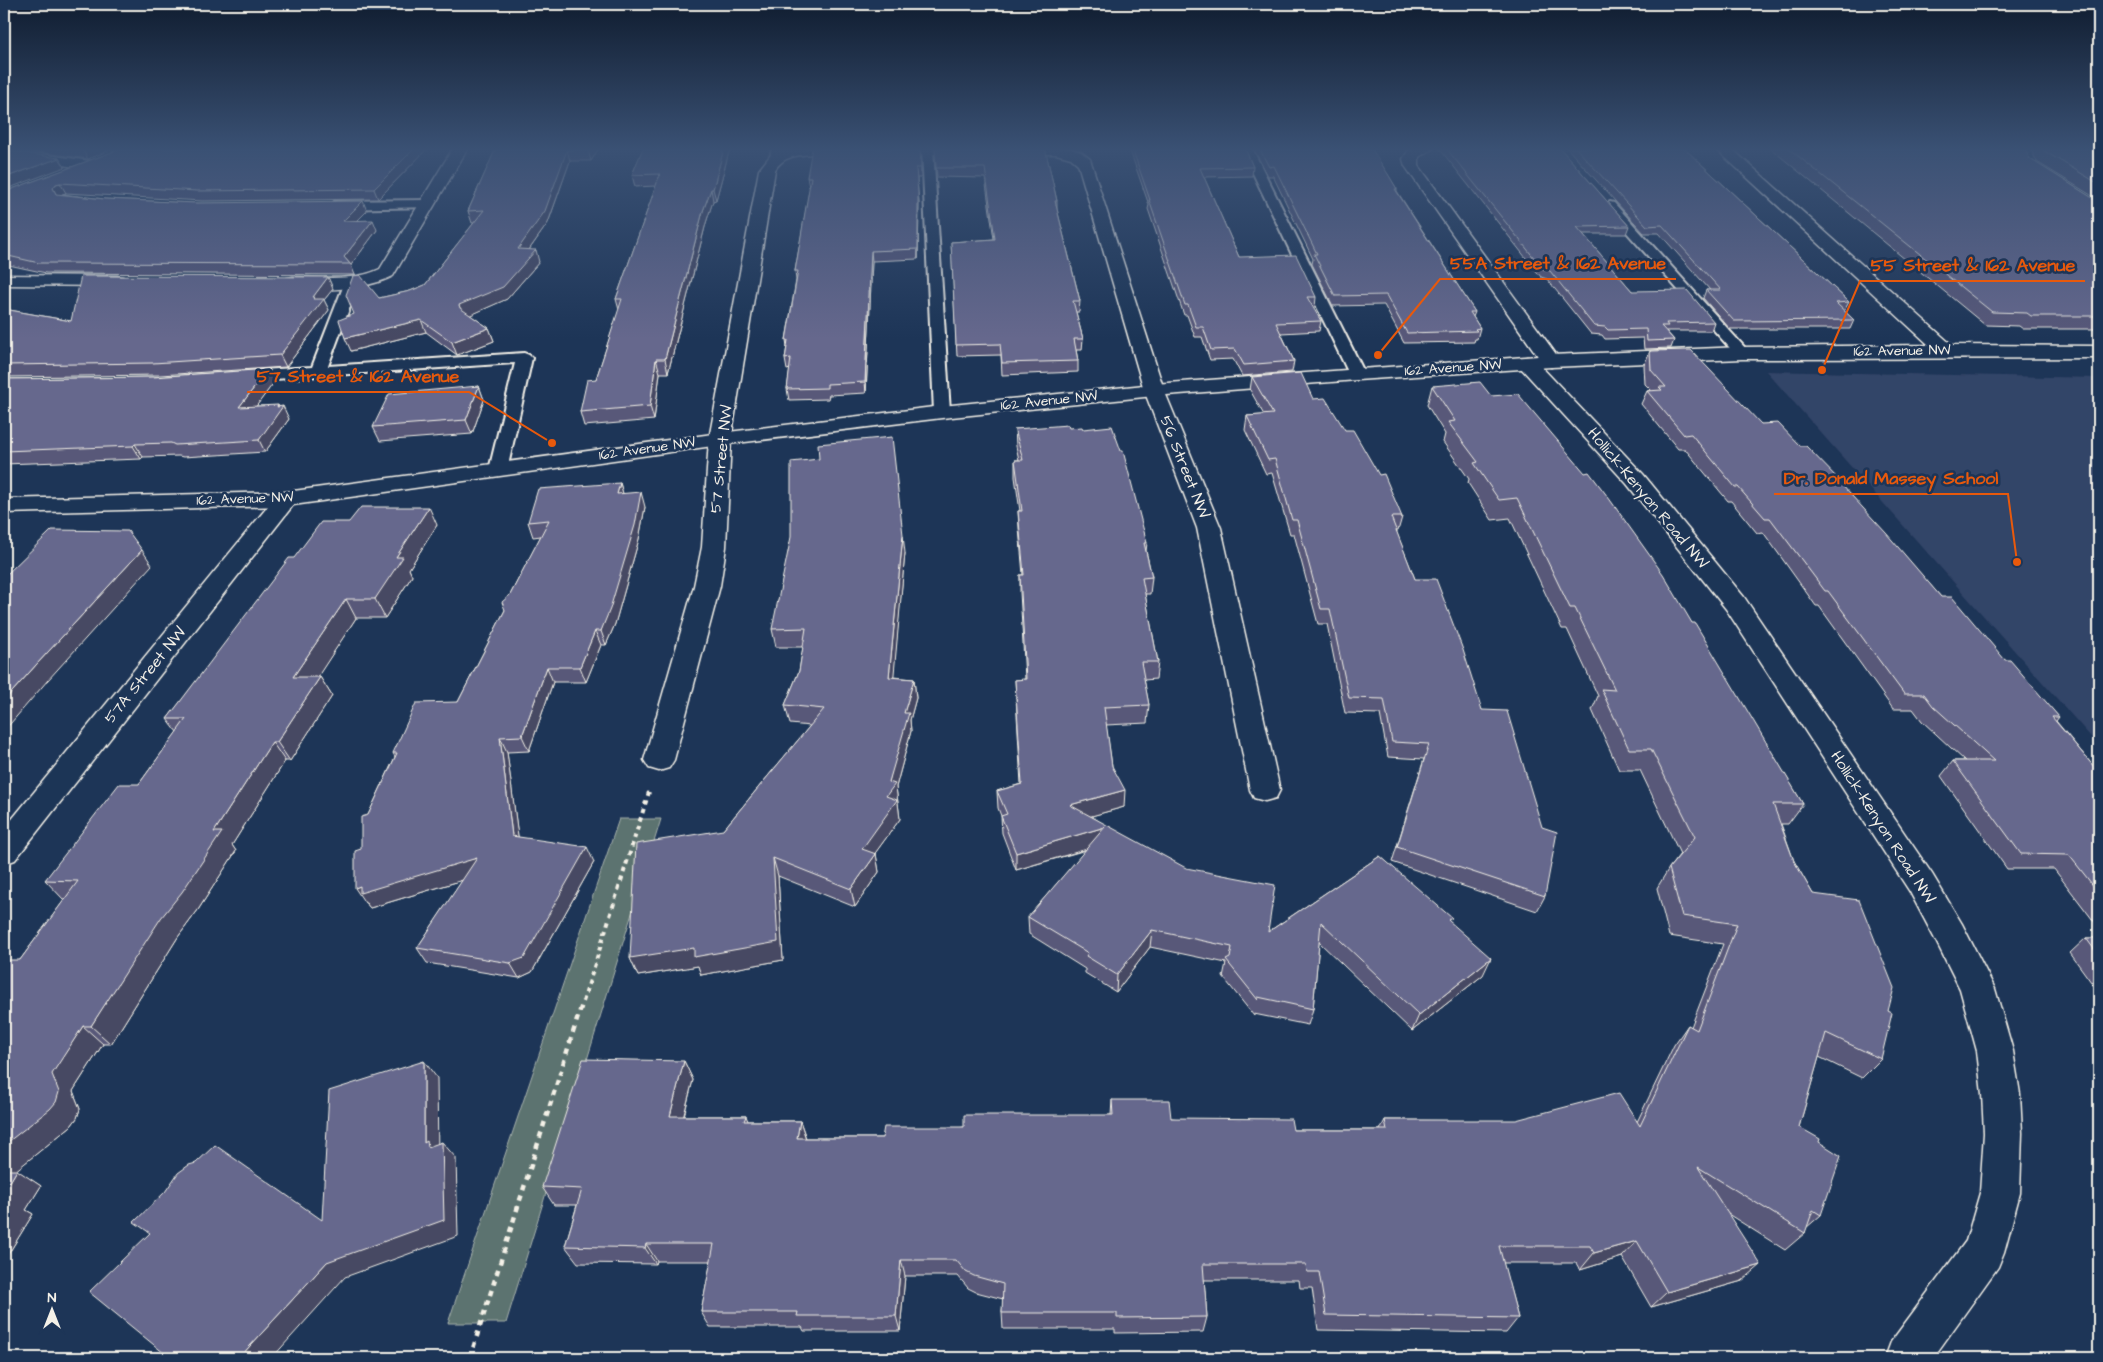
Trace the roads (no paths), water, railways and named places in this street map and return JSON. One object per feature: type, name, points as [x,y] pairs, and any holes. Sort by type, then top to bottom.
[{"type":"street","points":[[272,282],[352,282],[376,279],[387,272],[423,212]]},
{"type":"street","name":"57 Street NW","points":[[659,760],[707,586],[714,547],[720,439],[760,212]]},
{"type":"street","name":"56 Street NW","points":[[1101,212],[1154,390],[1209,528],[1265,790]]},
{"type":"street","name":"Hollick-Kenyon Road NW","points":[[1442,212],[1539,362],[1734,603],[1921,883],[1950,934],[1977,989],[1995,1051],[2001,1094],[2003,1133],[2000,1192],[1983,1252],[1907,1358]]},
{"type":"street","points":[[1792,212],[1946,351]]},
{"type":"street","points":[[4,280],[133,281]]},
{"type":"street","name":"162 Avenue NW","points":[[4,506],[286,498],[720,439],[942,412],[1154,390],[1357,374],[1539,362],[1742,353],[2099,352]]},
{"type":"street","name":"57A Street NW","points":[[4,851],[286,498]]},
{"type":"lane","points":[[931,212],[942,412]]},
{"type":"lane","points":[[1277,212],[1357,374]]},
{"type":"lane","points":[[1614,212],[1742,353]]},
{"type":"lane","points":[[318,371],[352,282]]},
{"type":"lane","points":[[229,377],[524,358],[498,470]]},
{"type":"place","name":"55A Street & 162 Avenue","points":[[1378,355]]},
{"type":"place","name":"55 Street & 162 Avenue","points":[[1822,370]]},
{"type":"place","name":"57 Street & 162 Avenue","points":[[552,443]]},
{"type":"place","name":"Dr. Donald Massey School","points":[[2017,562]]}]
